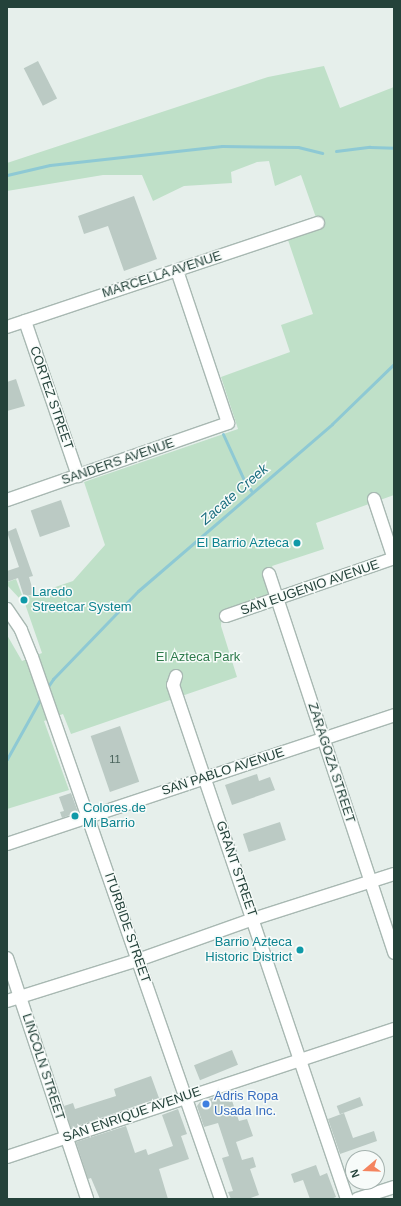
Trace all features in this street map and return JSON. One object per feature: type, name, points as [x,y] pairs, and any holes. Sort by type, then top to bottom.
[{"type":"street","name":"MARCELLA AVENUE","points":[[7,327],[318,223]]},
{"type":"street","name":"SANDERS AVENUE","points":[[7,500],[228,423],[177,271]]},
{"type":"street","name":"CORTEZ STREET","points":[[25,321],[78,476]]},
{"type":"street","points":[[374,499],[394,558]]},
{"type":"street","name":"SAN EUGENIO AVENUE","points":[[226,616],[394,558]]},
{"type":"street","name":"ZARAGOZA STREET","points":[[268,574],[394,953]]},
{"type":"street","name":"ITURBIDE STREET","points":[[7,609],[21,630],[54,717],[221,1199]]},
{"type":"street","name":"GRANT STREET","points":[[176,676],[173,685],[347,1199]]},
{"type":"street","name":"SAN PABLO AVENUE","points":[[7,844],[394,715]]},
{"type":"street","points":[[7,1001],[138,960],[253,919],[394,874]]},
{"type":"street","name":"LINCOLN STREET","points":[[7,958],[87,1199]]},
{"type":"street","name":"SAN ENRIQUE AVENUE","points":[[7,1157],[394,1029]]},
{"type":"street","points":[[357,1199],[394,1187]]},
{"type":"green space","name":"El Azteca Park","points":[[324,66],[340,108],[394,87],[394,495],[316,523],[324,549],[272,566],[274,572],[272,596],[222,614],[221,626],[237,677],[71,734],[63,714],[44,721],[69,790],[7,809],[7,635],[22,661],[42,653],[23,598],[73,581],[105,545],[84,482],[238,429],[221,377],[290,352],[281,325],[313,314],[288,240],[320,229],[301,175],[275,186],[269,161],[257,162],[231,172],[232,183],[184,186],[153,201],[142,175],[103,175],[7,191],[7,163],[268,77]]},
{"type":"green space","points":[[7,579],[8,582],[16,579],[23,598],[20,599],[7,585]]},
{"type":"building","points":[[38,61],[57,98],[43,106],[24,68]]},
{"type":"building","points":[[134,196],[157,259],[124,271],[108,226],[84,234],[78,216]]},
{"type":"building","points":[[16,379],[25,406],[7,411],[7,382]]},
{"type":"building","points":[[61,500],[70,526],[40,537],[31,510]]},
{"type":"building","points":[[16,528],[33,576],[29,577],[34,594],[24,597],[18,578],[7,582],[7,571],[19,567],[7,532]]},
{"type":"building","points":[[120,726],[139,782],[110,792],[91,736]]},
{"type":"building","points":[[257,774],[259,781],[270,777],[275,790],[232,805],[225,785]]},
{"type":"building","points":[[71,793],[78,812],[62,818],[60,812],[64,811],[59,797]]},
{"type":"building","points":[[280,822],[286,840],[249,852],[243,834]]},
{"type":"building","points":[[232,1050],[238,1065],[200,1080],[194,1065]]},
{"type":"building","points":[[151,1076],[159,1098],[71,1128],[64,1106],[73,1103],[75,1109],[116,1096],[114,1089]]},
{"type":"building","points":[[229,1092],[239,1121],[247,1119],[253,1136],[236,1142],[242,1160],[253,1157],[256,1167],[250,1169],[259,1195],[248,1199],[231,1199],[228,1192],[233,1191],[222,1158],[229,1156],[218,1123],[204,1127],[197,1106],[200,1102]]},
{"type":"building","points":[[360,1097],[363,1105],[340,1114],[337,1106]]},
{"type":"building","points":[[178,1109],[187,1134],[181,1136],[189,1159],[159,1169],[168,1199],[100,1199],[91,1178],[88,1179],[76,1142],[126,1126],[135,1153],[146,1149],[148,1155],[173,1146],[162,1115]]},
{"type":"building","points":[[344,1113],[353,1138],[374,1131],[377,1141],[351,1150],[345,1150],[345,1152],[340,1154],[328,1119]]},
{"type":"building","points":[[316,1165],[320,1176],[327,1173],[336,1197],[331,1199],[310,1199],[303,1180],[294,1183],[291,1174]]},
{"type":"waterway","points":[[7,175],[50,165],[222,146],[298,147],[322,153]]},
{"type":"waterway","points":[[336,151],[370,147],[394,148]]},
{"type":"waterway","name":"Zacate Creek","points":[[47,688],[53,679],[138,591],[332,424],[394,364]]},
{"type":"waterway","points":[[223,434],[244,480],[252,492]]},
{"type":"waterway","name":"Zacate Creek","points":[[7,759],[42,696]]},
{"type":"place","name":"El Barrio Azteca","points":[[297,543]]},
{"type":"place","name":"Laredo Streetcar System","points":[[24,600]]},
{"type":"place","name":"Colores de Mi Barrio","points":[[75,816]]},
{"type":"place","name":"Barrio Azteca Historic District","points":[[300,950]]},
{"type":"place","name":"Adris Ropa Usada Inc.","points":[[206,1104]]}]
